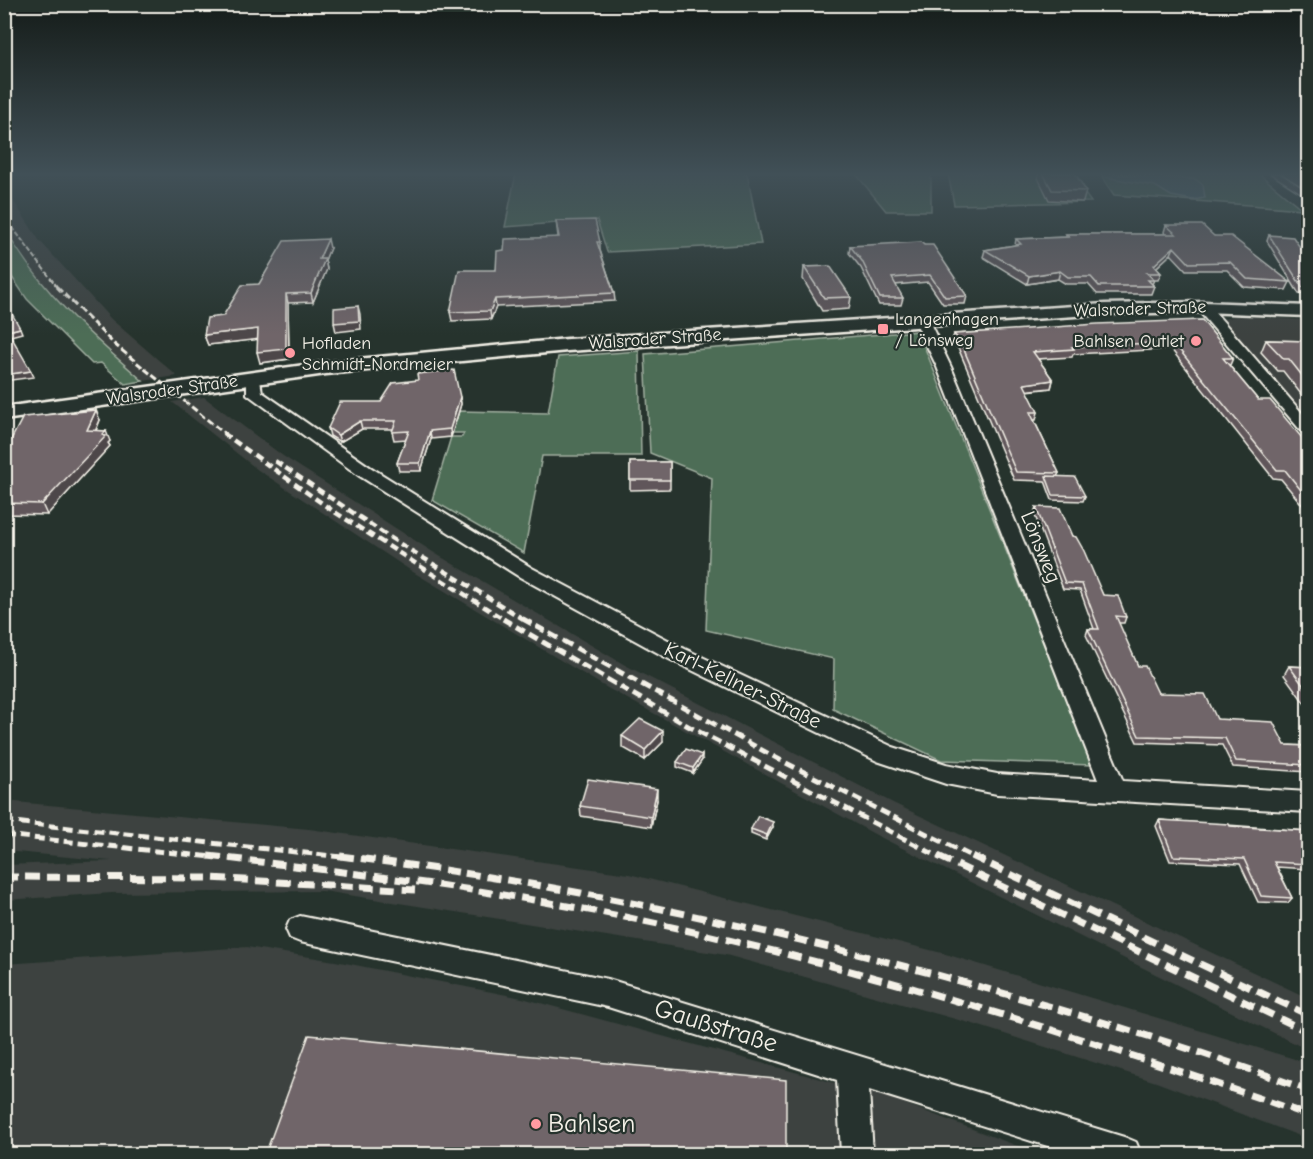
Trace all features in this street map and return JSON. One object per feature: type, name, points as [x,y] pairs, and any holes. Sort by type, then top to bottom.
[{"type":"street","name":"Walsroder Straße","points":[[4,414],[254,378],[485,351],[1105,309],[1203,306],[1308,311]]},
{"type":"street","points":[[1203,306],[1308,429]]},
{"type":"street","name":"Lönsweg","points":[[922,321],[949,378],[1115,791]]},
{"type":"street","name":"Karl-Kellner-Straße","points":[[254,378],[255,394],[364,471],[525,572],[677,654],[875,749],[946,774],[998,784],[1308,802]]},
{"type":"street","name":"Gaußstraße","points":[[300,929],[608,993],[1124,1155]]},
{"type":"street","points":[[852,1068],[857,1155]]},
{"type":"shaded area","points":[[5,227],[31,227],[39,240],[111,319],[177,376],[143,381],[72,318],[47,291]]},
{"type":"shaded area","points":[[1236,316],[1308,320],[1308,417],[1223,319]]},
{"type":"shaded area","points":[[204,397],[283,456],[436,554],[625,665],[893,803],[1308,998],[1308,1050],[878,836],[602,685],[413,572],[258,470],[172,402]]},
{"type":"shaded area","points":[[5,801],[309,829],[629,874],[942,953],[1308,1063],[1308,1139],[1156,1082],[973,1024],[726,955],[323,891],[112,893],[5,900],[5,865],[111,861],[5,851]]},
{"type":"shaded area","points":[[247,947],[335,961],[522,998],[887,1097],[1039,1154],[5,1154],[5,964]]},
{"type":"green space","points":[[599,227],[758,227],[761,244],[607,252]]},
{"type":"green space","points":[[5,229],[34,273],[67,311],[143,381],[125,384],[101,363],[92,364],[27,299],[5,267]]},
{"type":"green space","points":[[918,331],[1092,765],[941,760],[833,709],[834,659],[706,630],[712,478],[650,453],[645,354]]},
{"type":"green space","points":[[639,351],[641,456],[542,456],[524,553],[432,500],[451,437],[462,437],[464,433],[452,433],[459,411],[548,413],[558,357]]},
{"type":"building","points":[[557,227],[597,227],[600,242],[597,242],[614,293],[495,299],[490,311],[450,312],[459,270],[496,270],[497,251],[504,250],[505,239],[559,237]]},
{"type":"building","points":[[1168,227],[1204,227],[1214,236],[1231,236],[1290,282],[1247,279],[1230,262],[1189,263],[1174,247],[1154,265],[1161,273],[1147,273],[1154,280],[1148,280],[1154,286],[1099,286],[1091,277],[1068,277],[1060,271],[1029,276],[985,250],[1021,244],[1016,239],[1069,237],[1066,234],[1176,234]]},
{"type":"building","points":[[1269,235],[1293,237],[1308,259],[1308,288],[1302,287]]},
{"type":"building","points":[[328,239],[319,259],[325,259],[311,293],[286,294],[286,349],[257,352],[258,329],[204,335],[207,318],[223,316],[242,285],[259,284],[284,241]]},
{"type":"building","points":[[921,242],[924,245],[933,245],[967,296],[945,297],[930,275],[892,278],[903,298],[880,298],[862,261],[850,246]]},
{"type":"building","points":[[830,266],[851,297],[824,298],[804,267]]},
{"type":"building","points":[[358,306],[359,321],[334,323],[334,308]]},
{"type":"building","points":[[11,312],[20,328],[8,331],[31,371],[4,375],[4,314]]},
{"type":"building","points":[[1202,320],[1233,358],[1223,358],[1258,400],[1270,400],[1308,445],[1308,499],[1285,470],[1277,470],[1173,342],[1072,347],[1074,349],[1033,352],[1053,380],[1024,384],[1038,412],[1030,412],[1059,473],[1016,472],[961,343],[954,334],[1097,324]]},
{"type":"building","points":[[1266,340],[1308,341],[1308,383],[1289,359],[1284,359]]},
{"type":"building","points":[[454,370],[460,397],[450,429],[430,431],[420,463],[397,463],[409,431],[392,432],[396,421],[360,421],[338,435],[328,428],[340,402],[381,402],[393,383],[418,380],[417,374]]},
{"type":"building","points":[[96,410],[87,430],[106,431],[102,435],[106,436],[42,504],[4,503],[4,453],[23,417]]},
{"type":"building","points":[[630,462],[670,462],[670,480],[630,480]]},
{"type":"building","points":[[1046,476],[1075,477],[1085,496],[1053,495]]},
{"type":"building","points":[[1036,507],[1060,508],[1072,536],[1076,537],[1084,551],[1103,595],[1118,596],[1126,617],[1116,616],[1138,666],[1145,666],[1158,693],[1205,694],[1217,719],[1273,722],[1285,745],[1308,746],[1308,765],[1236,761],[1225,738],[1139,736],[1088,629],[1099,629],[1082,584],[1065,583]]},
{"type":"building","points":[[1289,666],[1308,667],[1308,692]]},
{"type":"building","points":[[640,719],[663,731],[645,750],[622,736]]},
{"type":"building","points":[[686,749],[702,755],[693,768],[677,762]]},
{"type":"building","points":[[588,779],[657,789],[651,817],[580,806]]},
{"type":"building","points":[[758,816],[773,822],[767,835],[751,829]]},
{"type":"building","points":[[1159,820],[1308,831],[1308,864],[1274,862],[1292,898],[1261,896],[1244,859],[1173,856]]},
{"type":"building","name":"Bahlsen","points":[[309,1035],[786,1080],[786,1155],[265,1155]]},
{"type":"railway","points":[[12,227],[58,288]]},
{"type":"railway","points":[[58,288],[114,344],[225,434]]},
{"type":"railway","points":[[223,433],[333,511],[505,620]]},
{"type":"railway","points":[[275,461],[397,542],[525,620]]},
{"type":"railway","points":[[503,619],[688,726],[941,858]]},
{"type":"railway","points":[[523,619],[780,760],[975,858]]},
{"type":"railway","points":[[4,821],[352,858]]},
{"type":"railway","points":[[4,835],[222,858]]},
{"type":"railway","points":[[208,856],[378,877],[546,902],[741,943],[986,1010],[1308,1115]]},
{"type":"railway","points":[[340,856],[418,866],[574,892],[806,941],[1091,1018],[1308,1090]]},
{"type":"railway","points":[[938,856],[1308,1032]]},
{"type":"railway","points":[[972,856],[1308,1015]]},
{"type":"railway","points":[[4,877],[210,878],[415,890]]},
{"type":"place","name":"Langenhagen / Lönsweg","points":[[883,329]]},
{"type":"place","name":"Bahlsen Outlet","points":[[1196,341]]},
{"type":"place","name":"Hofladen Schmidt-Nordmeier","points":[[290,353]]},
{"type":"place","name":"Bahlsen","points":[[536,1124]]}]
